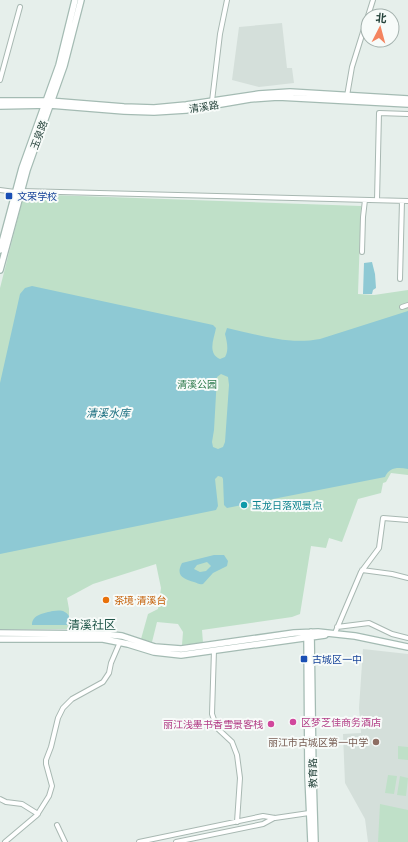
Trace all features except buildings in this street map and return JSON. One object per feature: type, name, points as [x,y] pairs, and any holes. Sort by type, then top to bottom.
[{"type":"street","name":"玉泉路","points":[[48,103],[76,0]]},
{"type":"street","name":"玉泉路","points":[[0,270],[27,151],[48,103],[69,47],[81,0]]},
{"type":"street","points":[[212,101],[220,34],[227,0]]},
{"type":"street","points":[[347,96],[352,67],[373,0]]},
{"type":"street","points":[[0,80],[20,7]]},
{"type":"street","name":"清溪路","points":[[0,101],[144,108],[174,106],[278,92],[408,99]]},
{"type":"street","name":"清溪路","points":[[0,106],[48,103],[124,112],[154,112],[186,110],[250,99],[278,97],[408,104]]},
{"type":"street","points":[[377,200],[379,113],[408,114]]},
{"type":"street","points":[[0,190],[18,192],[408,201]]},
{"type":"street","name":"玉泉路","points":[[0,250],[18,192]]},
{"type":"street","points":[[362,252],[365,200]]},
{"type":"street","points":[[400,279],[402,201]]},
{"type":"street","points":[[402,307],[408,305]]},
{"type":"street","points":[[336,630],[354,584],[362,570],[378,551],[380,546],[383,518],[408,520]]},
{"type":"street","points":[[362,570],[408,578]]},
{"type":"street","points":[[0,638],[93,638],[120,642],[154,652],[188,654],[336,630],[369,623],[392,634],[408,638]]},
{"type":"street","points":[[336,630],[344,634]]},
{"type":"street","points":[[0,633],[103,634],[122,636],[163,648],[181,649],[309,634],[344,634],[408,647]]},
{"type":"street","name":"教育路","points":[[309,634],[310,842]]},
{"type":"street","name":"教育路","points":[[309,634],[316,842]]},
{"type":"street","points":[[396,644],[398,636]]},
{"type":"street","points":[[5,842],[38,814],[47,800],[52,788],[46,764],[60,712],[72,699],[103,682],[109,673],[111,663],[120,642]]},
{"type":"street","points":[[214,650],[212,714],[217,728],[232,742],[237,755],[240,786],[237,822]]},
{"type":"street","points":[[0,798],[6,802],[22,804],[38,814]]},
{"type":"street","points":[[139,842],[263,816],[275,818],[309,813]]},
{"type":"street","points":[[176,842],[263,824],[275,818]]},
{"type":"street","points":[[57,825],[65,842]]},
{"type":"shaded area","points":[[282,23],[287,68],[292,68],[294,83],[259,87],[232,80],[239,27]]},
{"type":"shaded area","name":"丽江市古城区第一中学","points":[[363,649],[408,654],[408,842],[368,842],[365,819],[345,783],[343,734],[361,733],[359,708]]},
{"type":"green space","name":"清溪公园","points":[[24,194],[361,206],[358,294],[374,295],[408,290],[408,475],[391,473],[386,482],[383,483],[381,493],[358,499],[342,542],[329,538],[326,548],[311,546],[300,614],[292,617],[202,630],[203,643],[182,645],[183,632],[178,624],[157,622],[152,642],[141,639],[148,614],[158,609],[161,588],[156,564],[93,584],[67,598],[69,609],[69,629],[0,629],[0,288]]},
{"type":"green space","points":[[398,746],[408,747],[408,760],[398,759]]},
{"type":"green space","points":[[388,775],[397,776],[394,794],[385,793]]},
{"type":"green space","points":[[400,776],[408,778],[406,796],[397,795]]},
{"type":"green space","points":[[380,804],[408,810],[408,842],[378,842]]},
{"type":"water","points":[[372,262],[376,288],[373,290],[372,294],[363,294],[364,263]]},
{"type":"water","name":"清溪水库","points":[[32,286],[213,325],[216,328],[212,349],[216,356],[220,359],[225,357],[227,352],[225,334],[227,328],[285,340],[308,341],[320,339],[408,311],[408,469],[394,468],[389,471],[385,477],[227,508],[224,505],[223,479],[222,477],[218,476],[215,479],[218,506],[216,510],[0,554],[0,383],[20,294],[25,288]],"holes":[[[221,374],[228,377],[229,385],[225,442],[223,447],[218,449],[213,447],[212,442],[217,377]]]},
{"type":"water","points":[[214,555],[224,555],[228,561],[227,566],[213,573],[203,584],[187,580],[180,574],[180,567],[182,563]],"holes":[[[207,562],[211,566],[206,571],[200,572],[194,569],[197,565]]]},
{"type":"water","points":[[53,611],[62,611],[66,613],[69,616],[68,625],[32,625],[34,618],[37,616]]},
{"type":"place","name":"文荣学校","points":[[9,196]]},
{"type":"place","name":"玉龙日落观景点","points":[[244,505]]},
{"type":"place","name":"茶境·清溪台","points":[[106,600]]},
{"type":"place","name":"古城区一中","points":[[304,659]]},
{"type":"place","name":"区梦芝佳商务酒店","points":[[293,722]]},
{"type":"place","name":"丽江浅墨书香雪景客栈","points":[[271,724]]},
{"type":"place","name":"丽江市古城区第一中学","points":[[376,742]]},
{"type":"district","name":"清溪社区","points":[[92,625]]}]
